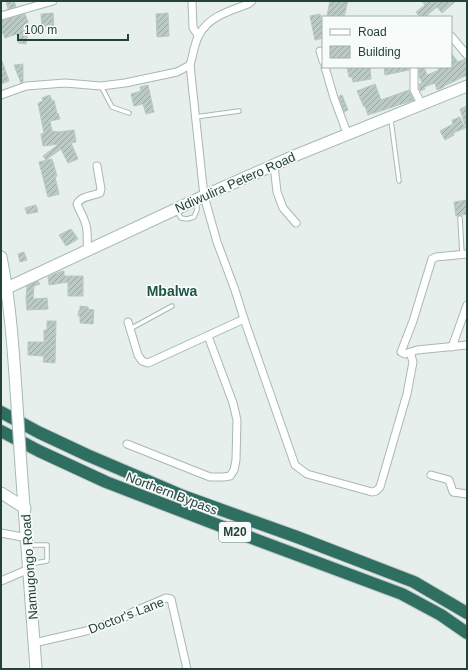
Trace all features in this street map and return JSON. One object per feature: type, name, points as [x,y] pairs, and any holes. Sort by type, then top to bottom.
[{"type":"highway","name":"Northern Bypass","points":[[1,412],[80,452],[176,493],[414,582],[467,613]]},
{"type":"highway","name":"Northern Bypass","points":[[1,431],[39,451],[106,482],[402,594],[441,615],[467,633]]},
{"type":"street","points":[[1,16],[54,1]]},
{"type":"street","points":[[192,1],[193,28],[198,35]]},
{"type":"street","points":[[252,1],[210,20],[198,35],[190,66],[200,198],[235,290],[295,465],[307,474],[372,492],[376,491],[380,487],[407,394],[413,362],[410,352]]},
{"type":"street","points":[[452,37],[467,55]]},
{"type":"street","points":[[320,51],[322,58]]},
{"type":"street","points":[[1,95],[26,86],[65,83],[101,86],[126,83],[177,72],[190,66]]},
{"type":"street","points":[[325,68],[334,98],[347,133]]},
{"type":"street","points":[[414,68],[414,90],[422,105]]},
{"type":"street","name":"Ndiwulira Petero Road","points":[[7,288],[175,209],[274,165],[347,133],[422,105],[467,86]]},
{"type":"street","points":[[274,165],[277,192],[283,208],[296,223]]},
{"type":"street","points":[[88,250],[88,234],[85,222],[77,204],[87,196],[100,193],[101,189],[96,166]]},
{"type":"street","points":[[464,254],[436,257],[432,259],[413,320],[401,352],[402,354],[417,350],[467,345]]},
{"type":"street","points":[[1,257],[7,288],[5,307]]},
{"type":"street","points":[[452,347],[467,305]]},
{"type":"street","name":"Namugongo Road","points":[[5,307],[16,390],[36,669]]},
{"type":"street","points":[[129,326],[138,356],[142,361],[148,363],[244,319]]},
{"type":"street","points":[[127,444],[210,477],[230,476],[234,470],[236,460],[237,420],[233,403],[208,336]]},
{"type":"street","points":[[431,475],[449,480],[453,492],[467,494]]},
{"type":"street","points":[[1,493],[25,508]]},
{"type":"street","points":[[1,533],[27,541]]},
{"type":"street","points":[[1,581],[28,567]]},
{"type":"street","name":"Doctor's Lane","points":[[34,643],[92,629],[125,617],[166,598],[171,599],[187,669]]},
{"type":"lane","points":[[101,86],[112,107],[129,113]]},
{"type":"lane","points":[[195,117],[238,111]]},
{"type":"lane","points":[[390,117],[399,181]]},
{"type":"lane","points":[[460,218],[464,254]]},
{"type":"lane","points":[[129,326],[172,306]]},
{"type":"lane","points":[[27,541],[47,545],[47,561],[28,567]]},
{"type":"building","points":[[6,1],[14,1],[16,7],[8,9]]},
{"type":"building","points":[[330,1],[348,1],[344,16],[327,16]]},
{"type":"building","points":[[422,1],[456,1],[442,13],[437,7],[426,16],[419,16],[416,12],[425,5]]},
{"type":"building","points":[[53,13],[54,26],[42,27],[41,14]]},
{"type":"building","points":[[168,13],[169,36],[157,37],[156,14]]},
{"type":"building","points":[[25,14],[29,25],[26,44],[18,43],[20,33],[5,38],[3,33],[1,34],[1,21]]},
{"type":"building","points":[[320,14],[322,23],[322,38],[315,40],[310,16]]},
{"type":"building","points":[[452,54],[458,62],[465,59],[467,65],[467,75],[437,90],[435,83],[424,87],[425,89],[420,91],[419,84],[422,83],[419,76],[419,68],[424,68],[427,75],[439,70],[438,68],[452,68]]},
{"type":"building","points":[[2,61],[9,81],[1,84],[1,62]]},
{"type":"building","points":[[23,64],[23,82],[21,83],[14,65]]},
{"type":"building","points":[[347,68],[370,68],[371,79],[353,82],[352,77],[349,77]]},
{"type":"building","points":[[384,68],[409,68],[409,70],[385,75]]},
{"type":"building","points":[[375,84],[381,100],[409,90],[414,100],[368,115],[357,91]]},
{"type":"building","points":[[148,85],[154,112],[146,114],[143,104],[134,106],[131,94],[141,91],[140,87]]},
{"type":"building","points":[[50,95],[52,101],[54,100],[57,114],[58,113],[60,119],[50,121],[52,131],[59,132],[74,130],[76,142],[71,143],[78,159],[68,163],[61,149],[46,160],[43,156],[59,144],[43,146],[41,134],[44,133],[38,103],[43,101],[42,98]]},
{"type":"building","points":[[342,95],[348,110],[344,112],[339,96]]},
{"type":"building","points":[[467,106],[467,128],[466,128],[460,109]]},
{"type":"building","points":[[460,117],[465,128],[453,133],[454,135],[445,140],[440,131],[453,124],[452,120]]},
{"type":"building","points":[[52,159],[57,176],[55,177],[59,194],[48,197],[39,162]]},
{"type":"building","points":[[467,200],[467,214],[456,216],[454,202]]},
{"type":"building","points":[[36,205],[38,212],[27,214],[25,208]]},
{"type":"building","points":[[71,229],[78,239],[66,246],[59,235]]},
{"type":"building","points":[[24,252],[27,260],[20,262],[18,254]]},
{"type":"building","points":[[64,271],[64,276],[83,276],[83,296],[68,296],[68,282],[49,285],[48,277]]},
{"type":"building","points":[[38,281],[40,284],[34,286],[33,299],[47,298],[48,309],[27,310],[27,286]]},
{"type":"building","points":[[80,306],[88,307],[88,309],[94,310],[93,324],[80,323],[80,316],[78,316]]},
{"type":"building","points":[[47,321],[56,321],[55,363],[43,362],[44,356],[28,355],[28,342],[44,342],[44,330],[47,330]]},
{"type":"district","name":"Mbalwa","points":[[172,291]]}]
